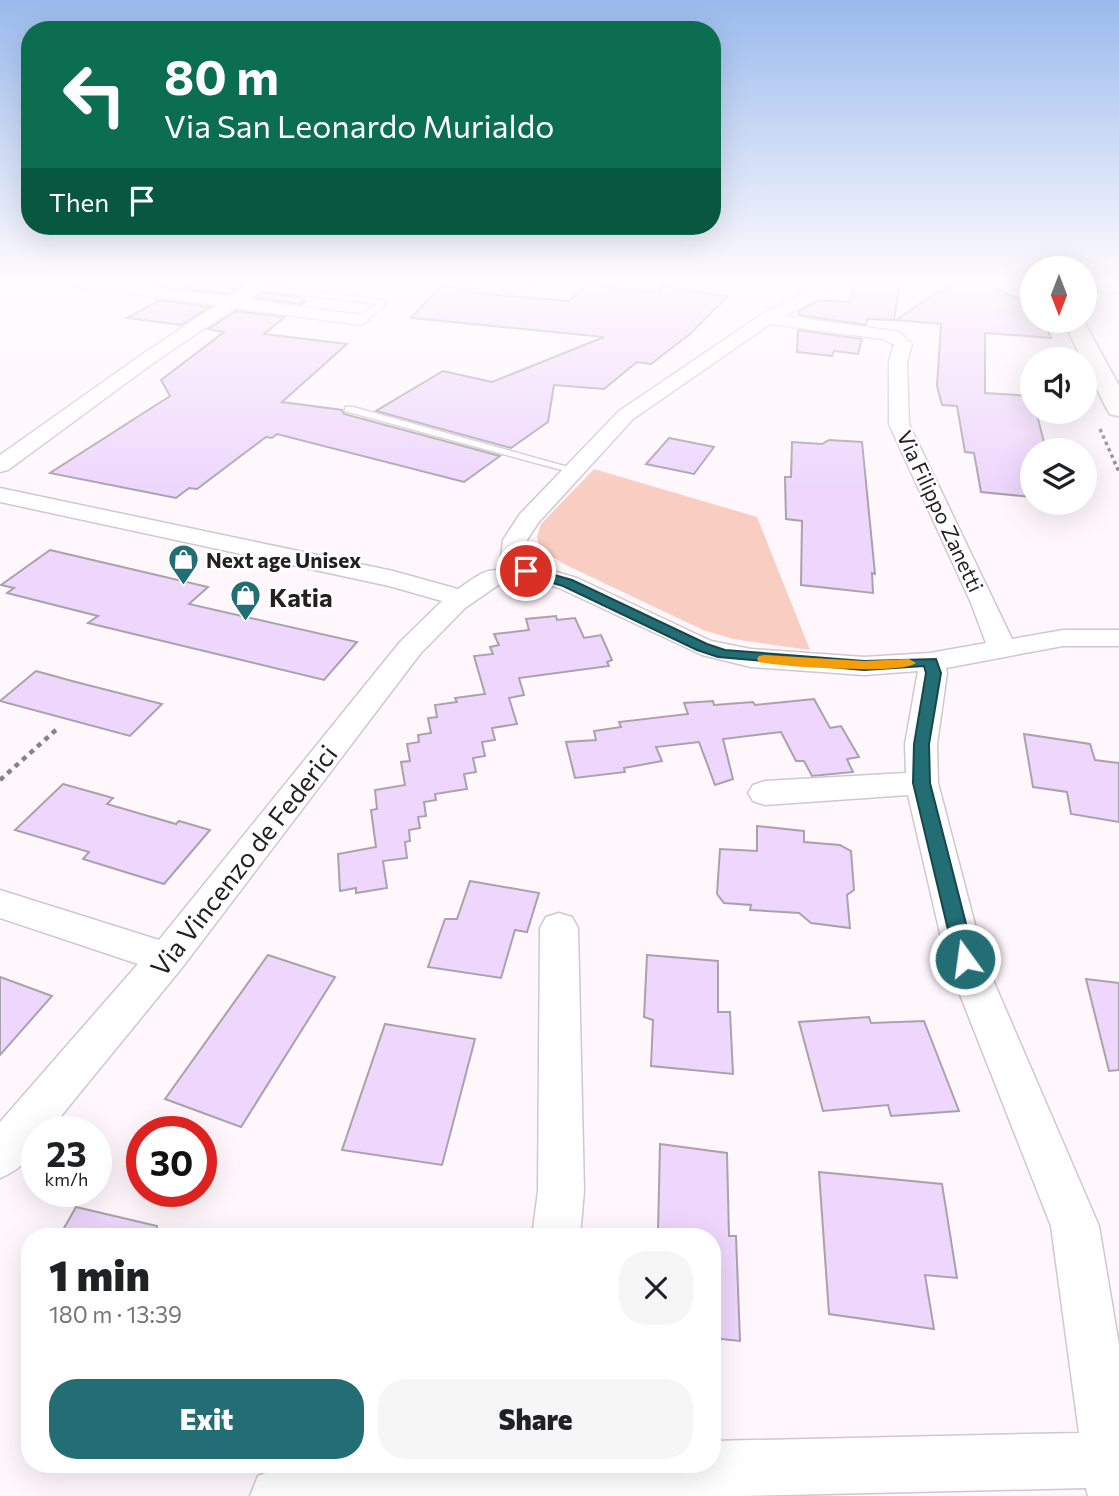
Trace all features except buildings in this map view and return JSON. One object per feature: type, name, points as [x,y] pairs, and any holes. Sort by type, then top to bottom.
[{"type":"main road","points":[[1091,351],[1119,409]]},
{"type":"street","points":[[0,466],[160,351]]},
{"type":"street","points":[[720,351],[626,415],[573,470],[528,519],[515,540],[512,569],[568,583],[702,647],[723,654],[864,666],[930,662],[1063,638],[1119,638]]},
{"type":"street","name":"Via Filippo Zanetti","points":[[901,351],[898,360],[899,424],[979,592],[1002,648]]},
{"type":"street","points":[[0,495],[393,579],[462,598]]},
{"type":"street","name":"Via Vincenzo de Federici","points":[[0,1156],[167,958],[410,648],[462,598],[512,569]]},
{"type":"street","points":[[278,1496],[431,1487],[509,1478],[1114,1478],[1076,1226],[965,959],[922,783],[922,744],[933,673],[930,662]]},
{"type":"street","points":[[765,793],[922,783]]},
{"type":"street","points":[[0,904],[167,958]]},
{"type":"street","points":[[557,1228],[561,1191],[559,928]]},
{"type":"lane","points":[[349,409],[573,470]]},
{"type":"path","points":[[1097,423],[1119,472]]},
{"type":"path","points":[[0,780],[57,729]]},
{"type":"shaded area","points":[[594,469],[757,517],[810,650],[733,639],[703,630],[566,565],[540,549],[537,537],[541,524]]},
{"type":"slow traffic","points":[[764,659],[864,666],[909,663]]},
{"type":"place","name":"Next age Unisex","points":[[183,586]]},
{"type":"place","name":"Katia","points":[[246,623]]},
{"type":"route","points":[[526,571],[568,583],[702,647],[723,654],[864,666],[930,662],[933,673],[922,744],[922,783],[965,959]]}]
